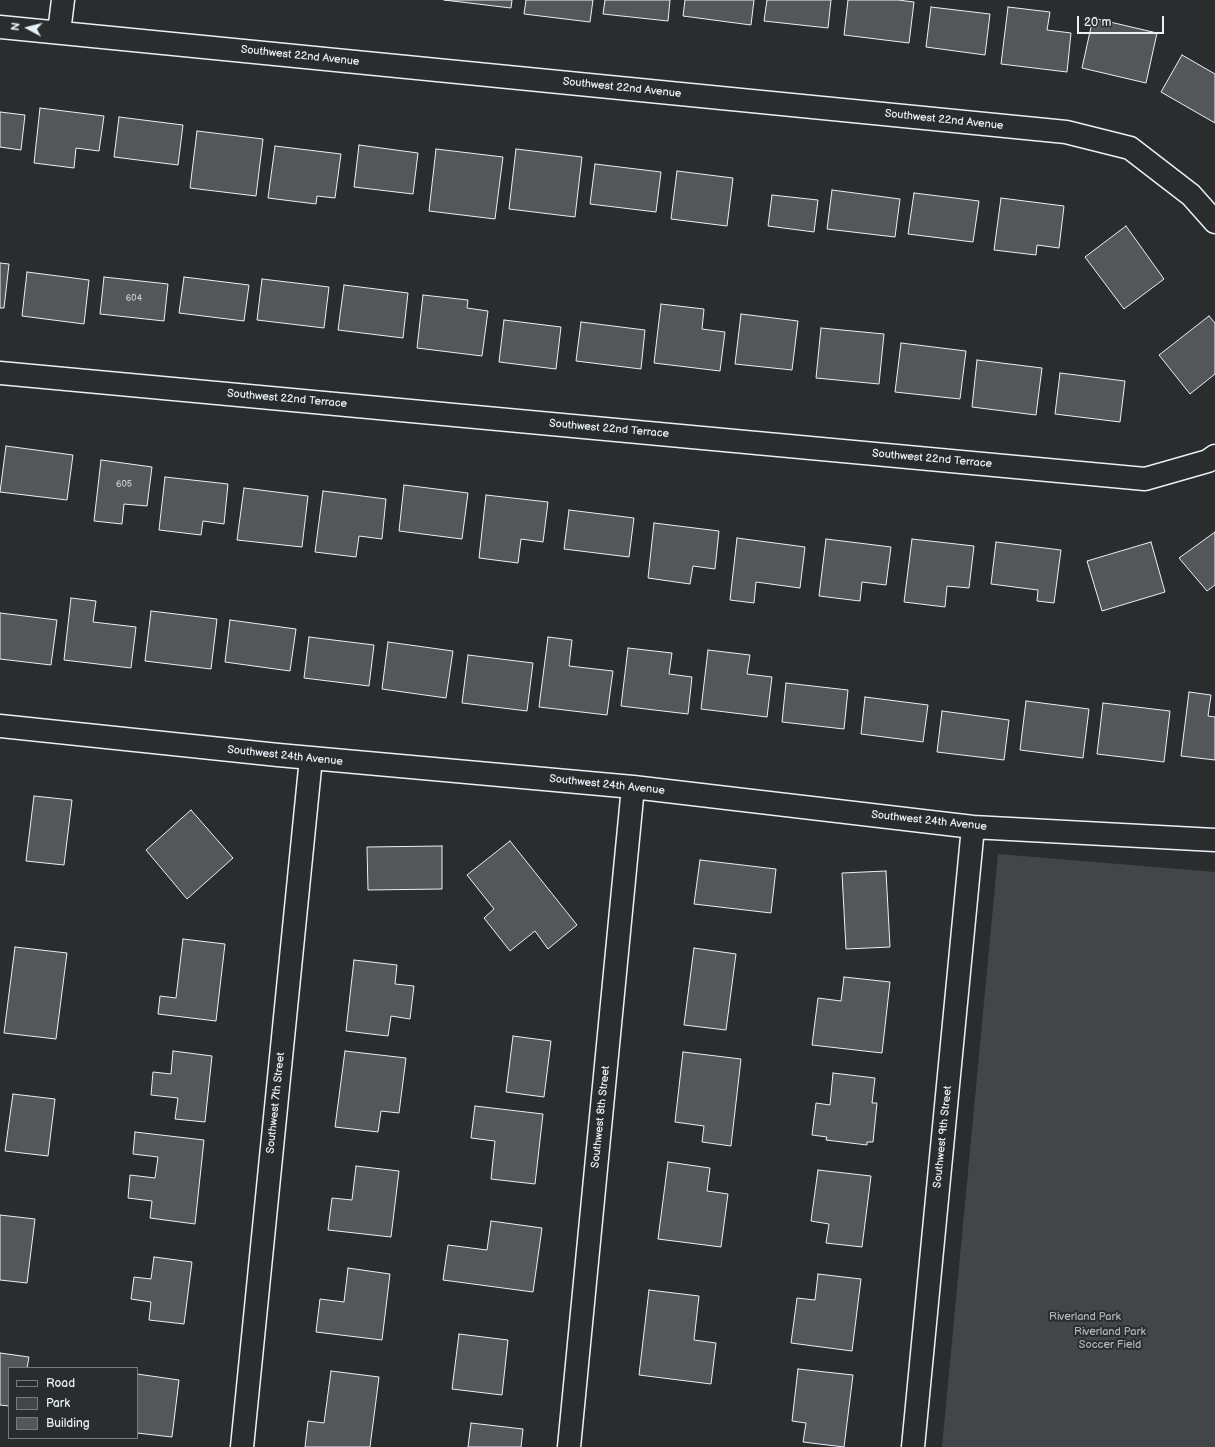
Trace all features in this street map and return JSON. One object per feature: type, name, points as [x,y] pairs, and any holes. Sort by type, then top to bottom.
[{"type":"street","points":[[59,32],[63,0]]},
{"type":"street","name":"Southwest 22nd Avenue","points":[[0,27],[1066,132],[1130,148],[1191,195],[1215,222]]},
{"type":"street","name":"Southwest 22nd Terrace","points":[[0,373],[1145,479],[1208,461],[1215,456]]},
{"type":"street","name":"Southwest 24th Avenue","points":[[0,726],[311,758],[633,787],[973,827],[1215,840]]},
{"type":"street","name":"Southwest 7th Street","points":[[242,1447],[311,758]]},
{"type":"street","name":"Southwest 8th Street","points":[[569,1447],[633,787]]},
{"type":"street","name":"Southwest 9th Street","points":[[913,1447],[973,827]]},
{"type":"green space","name":"Riverland Park","points":[[998,854],[1215,872],[1215,1447],[942,1447]]},
{"type":"building","points":[[444,0],[512,0],[511,8]]},
{"type":"building","points":[[526,0],[593,0],[590,22],[524,14]]},
{"type":"building","points":[[605,0],[670,0],[668,21],[603,14]]},
{"type":"building","points":[[685,0],[754,0],[751,25],[683,16]]},
{"type":"building","points":[[767,0],[831,0],[828,28],[764,21]]},
{"type":"building","points":[[848,0],[898,0],[914,2],[909,43],[844,35]]},
{"type":"building","points":[[931,7],[990,14],[985,55],[926,47]]},
{"type":"building","points":[[1008,7],[1050,12],[1047,30],[1071,33],[1067,72],[1001,64]]},
{"type":"building","points":[[1093,18],[1157,33],[1146,83],[1082,68]]},
{"type":"building","points":[[1182,55],[1215,74],[1215,123],[1161,92]]},
{"type":"building","points":[[40,108],[104,116],[99,151],[76,148],[74,168],[34,163]]},
{"type":"building","points":[[0,112],[25,115],[21,150],[0,147]]},
{"type":"building","points":[[119,117],[183,125],[178,165],[114,157]]},
{"type":"building","points":[[197,131],[263,139],[256,196],[190,188]]},
{"type":"building","points":[[359,145],[418,153],[413,194],[354,187]]},
{"type":"building","points":[[275,146],[341,154],[335,198],[317,196],[316,204],[268,198]]},
{"type":"building","points":[[436,149],[503,157],[495,219],[429,211]]},
{"type":"building","points":[[516,149],[582,157],[575,217],[509,209]]},
{"type":"building","points":[[595,164],[661,172],[656,212],[590,204]]},
{"type":"building","points":[[677,171],[733,178],[727,226],[671,219]]},
{"type":"building","points":[[832,190],[900,199],[895,237],[827,229]]},
{"type":"building","points":[[914,193],[979,201],[973,242],[908,234]]},
{"type":"building","points":[[772,195],[818,200],[814,232],[768,226]]},
{"type":"building","points":[[1001,198],[1064,206],[1059,248],[1037,245],[1036,255],[994,250]]},
{"type":"building","points":[[1126,226],[1164,279],[1124,309],[1085,257]]},
{"type":"building","points":[[0,263],[9,264],[4,308],[0,308]]},
{"type":"building","points":[[27,272],[89,280],[84,324],[22,316]]},
{"type":"building","points":[[104,277],[168,284],[164,321],[100,314]]},
{"type":"building","points":[[184,277],[249,285],[244,321],[179,313]]},
{"type":"building","points":[[262,279],[329,287],[324,328],[257,320]]},
{"type":"building","points":[[344,285],[408,293],[403,338],[338,330]]},
{"type":"building","points":[[423,295],[468,300],[467,308],[488,311],[482,356],[417,348]]},
{"type":"building","points":[[661,304],[704,309],[702,329],[725,332],[720,371],[654,363]]},
{"type":"building","points":[[741,314],[798,321],[792,370],[735,364]]},
{"type":"building","points":[[1209,316],[1215,323],[1215,374],[1190,394],[1159,355]]},
{"type":"building","points":[[504,320],[561,327],[556,369],[499,362]]},
{"type":"building","points":[[581,322],[645,330],[641,369],[576,361]]},
{"type":"building","points":[[821,328],[884,334],[879,384],[816,378]]},
{"type":"building","points":[[901,343],[966,351],[960,399],[895,392]]},
{"type":"building","points":[[977,360],[1042,368],[1036,415],[972,407]]},
{"type":"building","points":[[1060,373],[1125,381],[1120,422],[1055,414]]},
{"type":"building","points":[[6,446],[73,455],[67,500],[0,492]]},
{"type":"building","points":[[101,460],[152,467],[147,506],[124,504],[122,524],[94,521]]},
{"type":"building","points":[[165,477],[228,484],[224,524],[203,521],[201,535],[159,530]]},
{"type":"building","points":[[404,485],[468,493],[462,539],[399,531]]},
{"type":"building","points":[[244,488],[308,496],[302,547],[237,540]]},
{"type":"building","points":[[323,491],[386,499],[382,539],[359,536],[356,557],[315,552]]},
{"type":"building","points":[[486,495],[548,502],[543,542],[521,539],[518,563],[479,558]]},
{"type":"building","points":[[569,510],[634,518],[629,557],[564,549]]},
{"type":"building","points":[[654,523],[719,531],[715,569],[693,566],[690,584],[648,578]]},
{"type":"building","points":[[1215,532],[1215,585],[1207,591],[1179,558]]},
{"type":"building","points":[[737,538],[805,547],[800,588],[756,582],[754,603],[730,600]]},
{"type":"building","points":[[826,539],[891,547],[886,585],[862,582],[860,601],[819,596]]},
{"type":"building","points":[[912,539],[974,546],[969,588],[947,586],[945,607],[904,602]]},
{"type":"building","points":[[996,542],[1061,550],[1054,603],[1037,601],[1038,590],[991,584]]},
{"type":"building","points":[[1151,542],[1165,592],[1102,611],[1087,561]]},
{"type":"building","points":[[71,598],[96,601],[93,622],[136,627],[131,668],[64,660]]},
{"type":"building","points":[[151,611],[217,619],[211,669],[145,661]]},
{"type":"building","points":[[0,613],[57,620],[51,665],[0,659]]},
{"type":"building","points":[[230,620],[296,629],[290,671],[225,662]]},
{"type":"building","points":[[309,637],[374,645],[369,686],[304,678]]},
{"type":"building","points":[[548,637],[572,640],[569,666],[613,671],[607,715],[539,707]]},
{"type":"building","points":[[388,642],[453,651],[446,698],[382,689]]},
{"type":"building","points":[[628,648],[672,653],[669,674],[692,677],[688,714],[621,706]]},
{"type":"building","points":[[708,650],[750,655],[747,674],[772,677],[767,717],[701,709]]},
{"type":"building","points":[[468,655],[533,663],[527,711],[462,703]]},
{"type":"building","points":[[786,683],[848,690],[844,729],[782,722]]},
{"type":"building","points":[[1189,692],[1211,695],[1208,716],[1215,717],[1215,760],[1181,756]]},
{"type":"building","points":[[865,697],[928,705],[923,742],[861,734]]},
{"type":"building","points":[[1026,701],[1089,709],[1083,758],[1020,750]]},
{"type":"building","points":[[1103,703],[1170,711],[1164,762],[1097,754]]},
{"type":"building","points":[[942,711],[1009,720],[1004,760],[937,752]]},
{"type":"building","points":[[34,796],[72,800],[64,865],[26,861]]},
{"type":"building","points":[[191,810],[233,858],[187,899],[146,850]]},
{"type":"building","points":[[510,841],[577,925],[548,949],[535,931],[510,951],[484,918],[494,909],[467,875]]},
{"type":"building","points":[[442,846],[442,889],[368,890],[367,847]]},
{"type":"building","points":[[700,860],[776,869],[771,913],[694,904]]},
{"type":"building","points":[[886,871],[890,947],[846,949],[842,873]]},
{"type":"building","points":[[183,939],[225,944],[216,1021],[158,1014],[160,996],[176,998]]},
{"type":"building","points":[[15,947],[67,953],[56,1039],[4,1033]]},
{"type":"building","points":[[694,948],[736,954],[726,1030],[684,1025]]},
{"type":"building","points":[[354,960],[397,965],[395,984],[414,986],[410,1019],[391,1016],[388,1036],[346,1031]]},
{"type":"building","points":[[844,977],[890,982],[882,1053],[812,1045],[818,998],[841,1001]]},
{"type":"building","points":[[513,1036],[551,1041],[544,1097],[506,1092]]},
{"type":"building","points":[[173,1051],[212,1056],[205,1122],[175,1119],[178,1098],[151,1095],[153,1072],[171,1074]]},
{"type":"building","points":[[345,1051],[406,1058],[399,1113],[381,1111],[378,1132],[335,1127]]},
{"type":"building","points":[[683,1052],[741,1059],[731,1146],[702,1142],[704,1126],[675,1122]]},
{"type":"building","points":[[833,1073],[875,1078],[872,1103],[877,1103],[873,1142],[867,1142],[867,1145],[826,1140],[827,1137],[812,1135],[816,1103],[830,1105]]},
{"type":"building","points":[[13,1094],[55,1099],[48,1156],[5,1151]]},
{"type":"building","points":[[475,1106],[543,1114],[535,1184],[491,1179],[495,1141],[471,1138]]},
{"type":"building","points":[[135,1132],[204,1140],[195,1224],[150,1218],[152,1201],[128,1198],[130,1175],[155,1178],[158,1157],[133,1154]]},
{"type":"building","points":[[668,1162],[710,1168],[707,1191],[728,1194],[721,1247],[658,1239]]},
{"type":"building","points":[[356,1166],[399,1171],[391,1237],[328,1230],[332,1198],[352,1200]]},
{"type":"building","points":[[818,1170],[871,1176],[862,1247],[826,1243],[829,1224],[811,1221]]},
{"type":"building","points":[[0,1215],[35,1219],[27,1283],[0,1280]]},
{"type":"building","points":[[491,1221],[542,1228],[533,1292],[443,1280],[448,1245],[487,1250]]},
{"type":"building","points":[[154,1257],[192,1262],[184,1324],[149,1320],[151,1302],[131,1299],[134,1277],[151,1279]]},
{"type":"building","points":[[348,1268],[390,1274],[382,1340],[316,1332],[320,1299],[344,1302]]},
{"type":"building","points":[[818,1274],[861,1279],[852,1351],[791,1343],[797,1298],[815,1300]]},
{"type":"building","points":[[649,1290],[699,1296],[694,1340],[716,1343],[711,1384],[639,1375]]},
{"type":"building","points":[[459,1334],[508,1340],[502,1395],[452,1389]]},
{"type":"building","points":[[0,1353],[29,1357],[27,1367],[8,1367],[8,1406],[0,1405]]},
{"type":"building","points":[[798,1369],[853,1375],[844,1447],[803,1442],[806,1423],[792,1421]]},
{"type":"building","points":[[331,1371],[379,1377],[370,1447],[305,1447],[308,1421],[324,1423]]},
{"type":"building","points":[[138,1374],[179,1380],[172,1437],[138,1433]]},
{"type":"building","points":[[471,1423],[523,1429],[521,1447],[468,1447]]},
{"type":"park label","name":"Riverland Park Soccer Field","points":[[1110,1338]]}]
